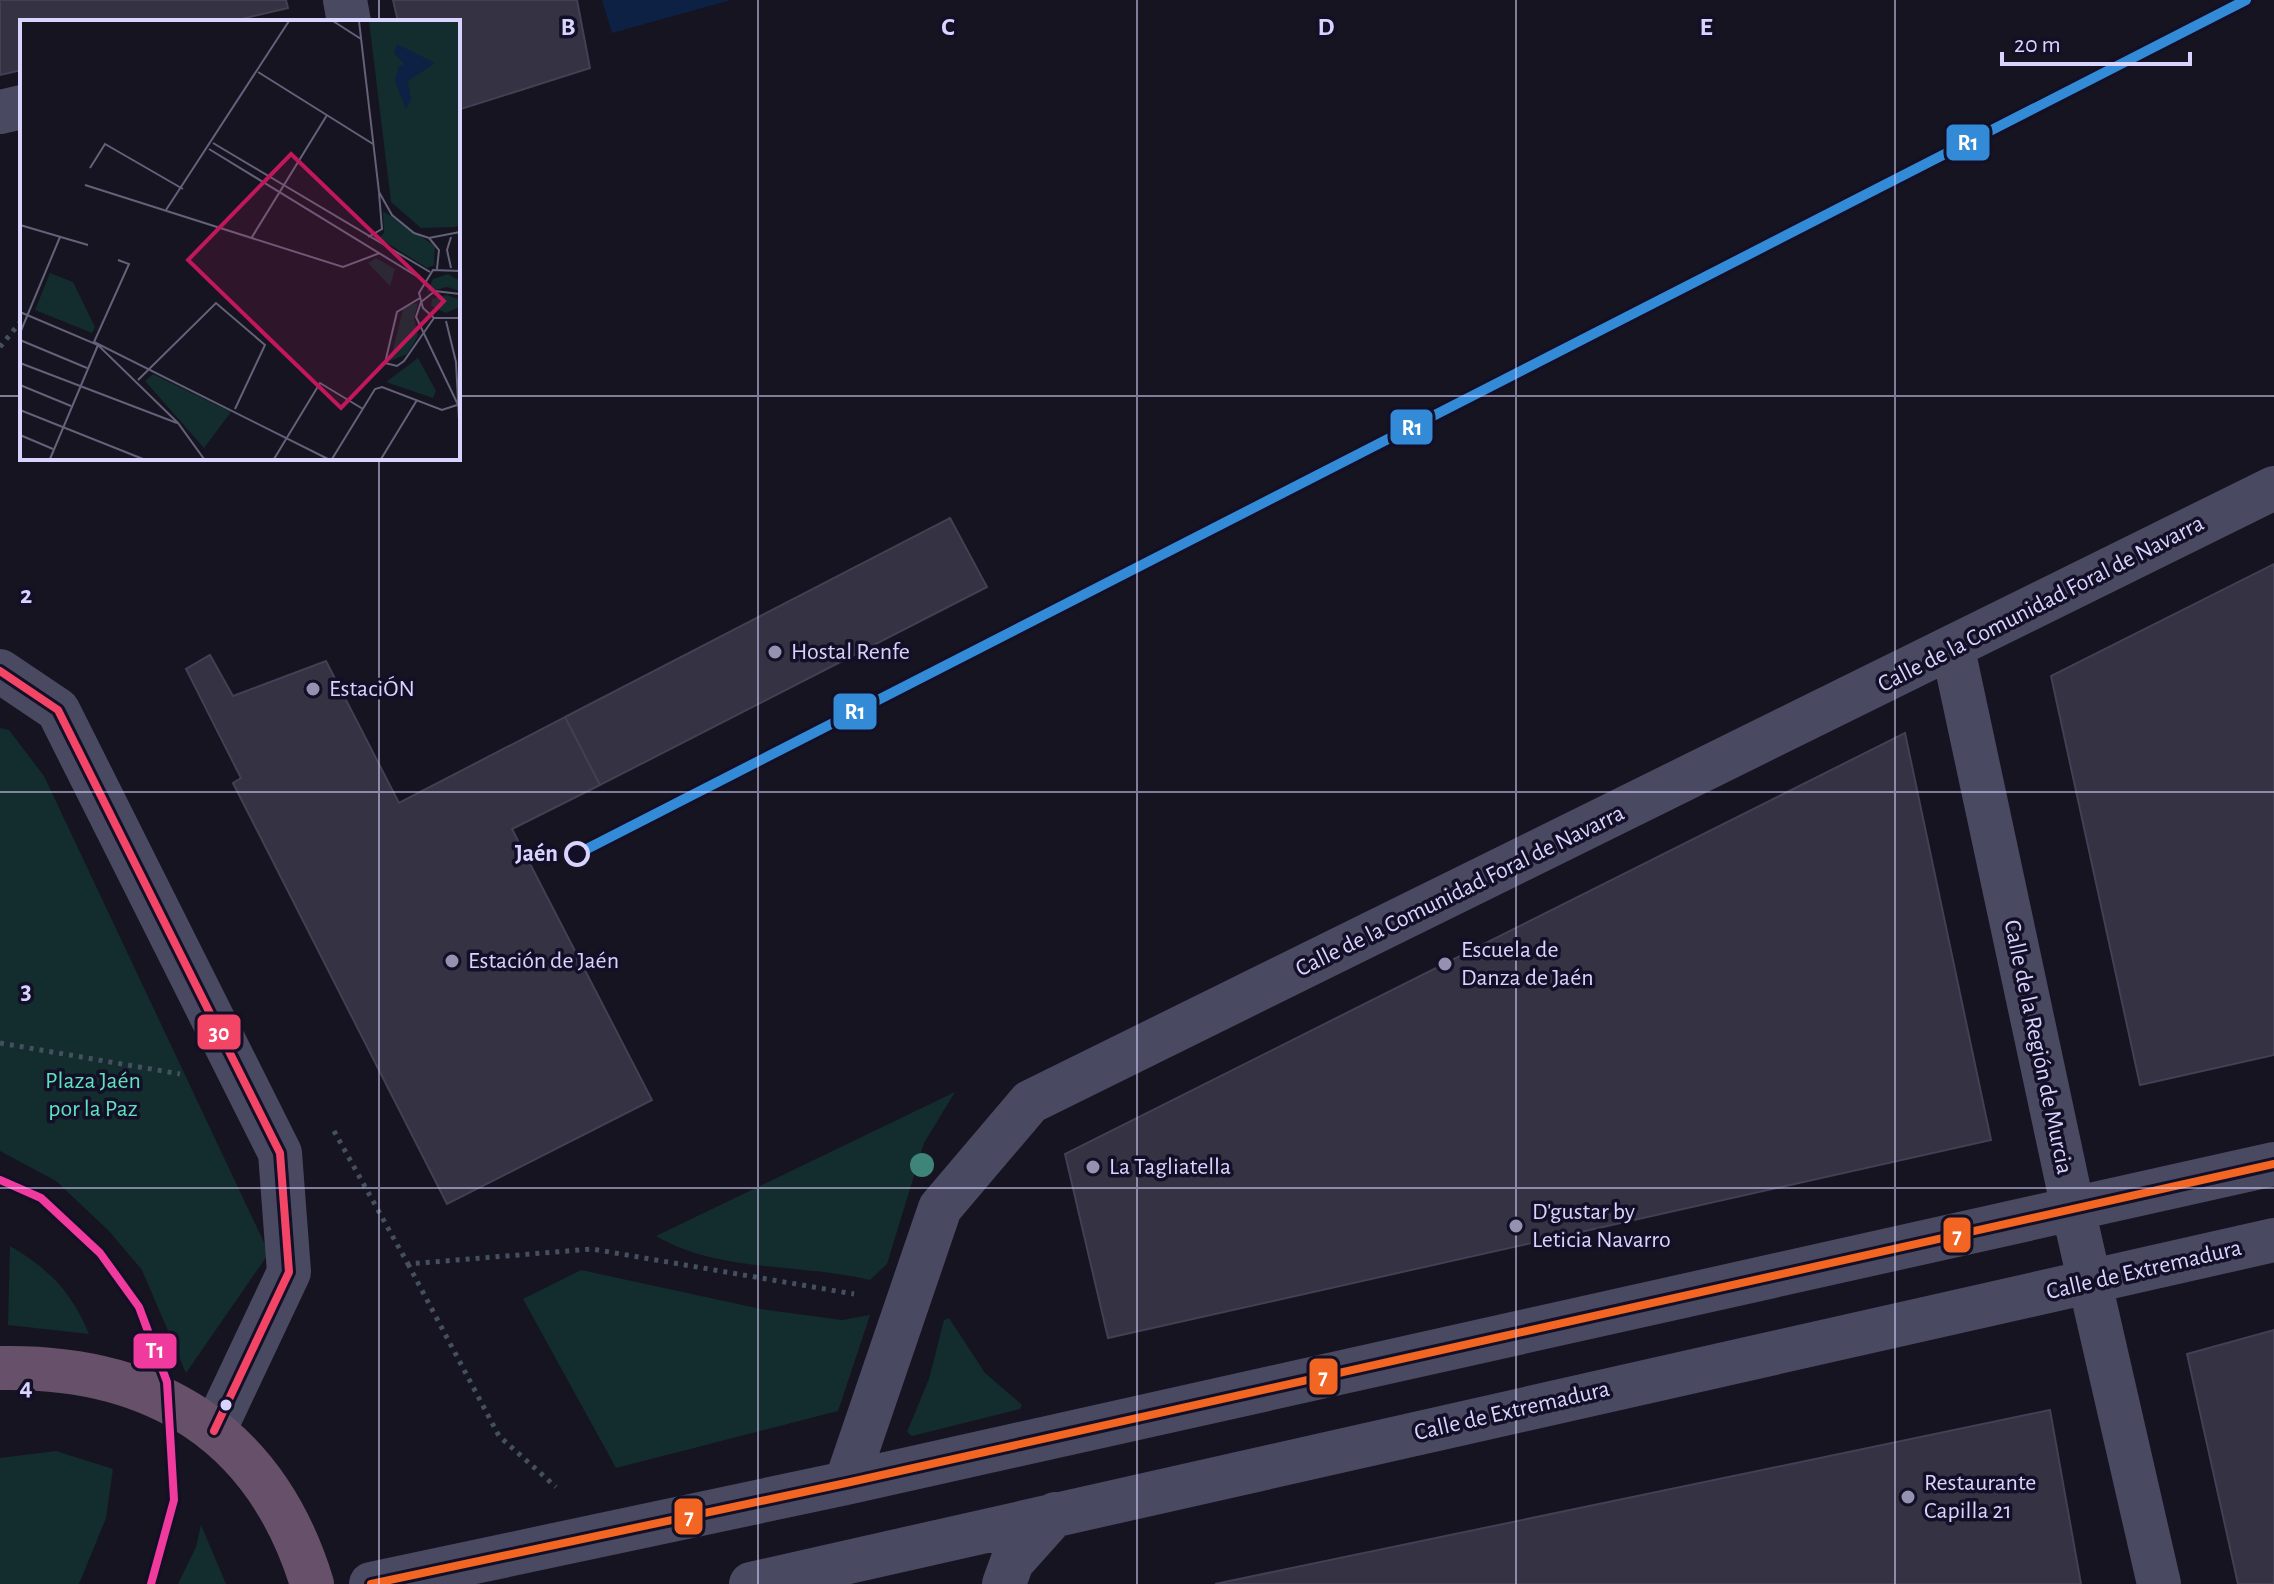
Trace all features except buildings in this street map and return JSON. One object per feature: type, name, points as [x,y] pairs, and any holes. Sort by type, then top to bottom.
[{"type":"highway","points":[[0,1368],[52,1367],[103,1375],[151,1392],[214,1431],[250,1465],[279,1505],[301,1549],[312,1584]]},
{"type":"street","points":[[345,0],[349,20]]},
{"type":"street","points":[[0,112],[20,107]]},
{"type":"street","name":"Calle de la Comunidad Foral de Navarra","points":[[846,1483],[940,1208],[1030,1102],[2274,488]]},
{"type":"street","name":"Calle de la Región de Murcia","points":[[1953,649],[2073,1209],[2093,1282],[2159,1584]]},
{"type":"street","points":[[0,671],[58,710],[280,1153],[289,1272],[214,1431]]},
{"type":"street","points":[[371,1584],[846,1483],[2274,1164]]},
{"type":"street","name":"Calle de Extremadura","points":[[751,1584],[2274,1240]]},
{"type":"street","points":[[1004,1584],[1012,1562],[1055,1514]]},
{"type":"path","points":[[0,347],[20,322]]},
{"type":"path","points":[[0,1043],[189,1076]]},
{"type":"path","points":[[333,1128],[499,1436],[544,1480],[564,1492]]},
{"type":"path","points":[[408,1264],[592,1249],[859,1295]]},
{"type":"green space","name":"Plaza Jaén por la Paz","points":[[0,728],[9,730],[44,776],[269,1253],[186,1373],[142,1270],[109,1231],[56,1181],[0,1151]]},
{"type":"green space","points":[[955,1092],[924,1143],[887,1264],[870,1280],[733,1262],[680,1248],[656,1236]]},
{"type":"green space","points":[[10,1246],[57,1282],[75,1306],[89,1334],[8,1325]]},
{"type":"green space","points":[[581,1270],[761,1309],[842,1320],[870,1315],[838,1411],[616,1468],[523,1299]]},
{"type":"green space","points":[[949,1318],[985,1373],[1022,1405],[1020,1409],[912,1436],[907,1432],[929,1379],[944,1320]]},
{"type":"green space","points":[[56,1451],[113,1469],[106,1518],[79,1584],[0,1584],[0,1458]]},
{"type":"green space","points":[[201,1525],[226,1584],[178,1584],[196,1547]]},
{"type":"water","points":[[602,0],[731,0],[612,33]]},
{"type":"transit line","name":"R1","points":[[577,854],[2246,0]]},
{"type":"transit line","name":"30","points":[[0,671],[58,710],[280,1153],[289,1272],[214,1431]]},
{"type":"transit line","name":"7","points":[[371,1584],[846,1483],[2274,1164]]},
{"type":"transit line","name":"T1","points":[[0,1180],[41,1198],[100,1253],[139,1307],[167,1382],[174,1500],[151,1584]]},
{"type":"place","name":"Hostal Renfe","points":[[775,652]]},
{"type":"place","name":"EstaciÓN","points":[[313,689]]},
{"type":"place","name":"Jaén","points":[[577,854]]},
{"type":"place","name":"Estación de Jaén","points":[[452,961]]},
{"type":"place","name":"Escuela de Danza de Jaén","points":[[1445,964]]},
{"type":"place","name":"La Tagliatella","points":[[1093,1167]]},
{"type":"place","name":"D'gustar by Leticia Navarro","points":[[1516,1226]]},
{"type":"place","name":"Restaurante Capilla 21","points":[[1908,1497]]}]
